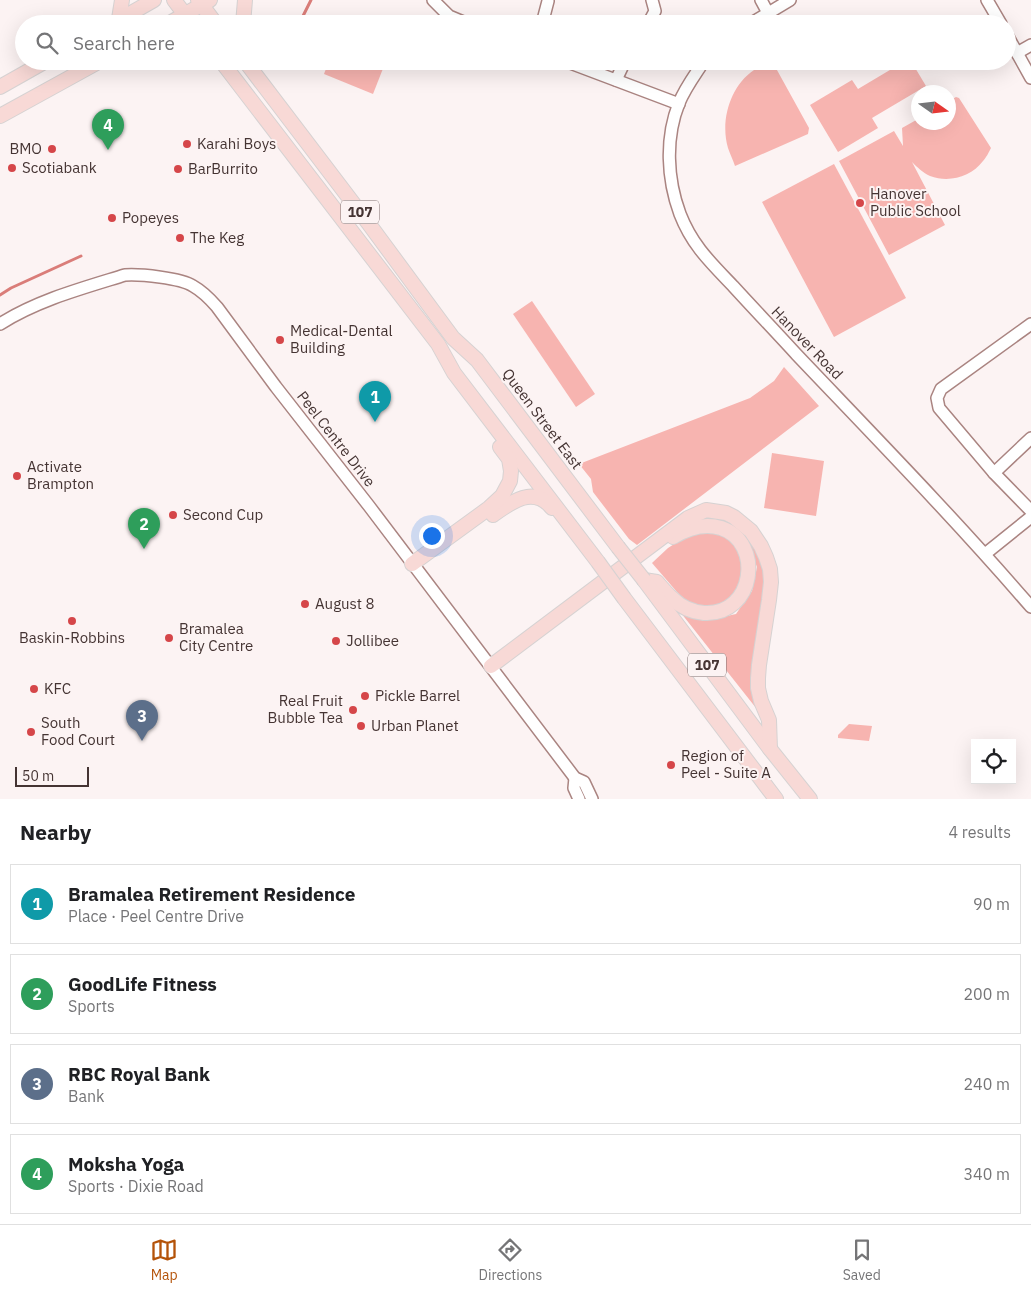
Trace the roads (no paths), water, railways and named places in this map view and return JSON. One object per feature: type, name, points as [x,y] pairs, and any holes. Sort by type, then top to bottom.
[{"type":"main road","points":[[118,15],[122,0]]},
{"type":"main road","points":[[128,15],[154,0]]},
{"type":"main road","points":[[174,0],[185,15]]},
{"type":"main road","points":[[244,15],[245,0]]},
{"type":"main road","points":[[192,15],[203,2],[211,15]]},
{"type":"main road","points":[[0,87],[30,70]]},
{"type":"main road","points":[[0,116],[84,70]]},
{"type":"main road","name":"107","points":[[224,70],[438,344],[454,373],[776,799]]},
{"type":"main road","name":"Queen Street East","points":[[252,70],[453,338],[477,360],[770,749],[810,799]]},
{"type":"main road","points":[[415,568],[502,496],[511,476],[509,459],[458,393],[454,373]]},
{"type":"main road","points":[[415,568],[504,506],[524,497],[541,499],[548,503],[575,537],[582,542]]},
{"type":"main road","points":[[493,669],[688,518],[706,510],[726,513],[740,521],[751,531],[761,546],[770,569],[771,582],[758,678],[761,701],[769,720],[770,749]]},
{"type":"main road","points":[[493,669],[684,530],[698,526],[722,528],[735,536],[747,557],[748,576],[744,591],[736,602],[726,609],[715,612],[702,613],[687,608],[671,598],[657,582],[644,580]]},
{"type":"street","points":[[433,0],[448,15]]},
{"type":"street","points":[[652,0],[655,11],[653,15]]},
{"type":"street","points":[[761,0],[768,13]]},
{"type":"street","points":[[765,15],[790,0]]},
{"type":"street","points":[[987,0],[996,15]]},
{"type":"street","points":[[544,15],[548,1]]},
{"type":"street","points":[[1031,45],[1017,53],[1031,78]]},
{"type":"street","points":[[590,70],[679,104]]},
{"type":"street","points":[[616,80],[621,70]]},
{"type":"street","name":"Hanover Road","points":[[698,70],[679,104],[673,122],[669,148],[673,193],[679,213],[697,248],[923,486],[986,554],[1031,607]]},
{"type":"street","name":"Peel Centre Drive","points":[[0,324],[16,314],[39,304],[126,275],[182,282],[192,285],[208,297],[575,778],[584,782],[592,799]]},
{"type":"street","points":[[1031,324],[941,389],[937,398],[939,408],[994,473],[1031,511]]},
{"type":"street","points":[[994,473],[1031,438]]},
{"type":"street","points":[[986,554],[1031,517]]},
{"type":"street","name":"Peel Centre Drive","points":[[575,778],[574,788],[579,799]]},
{"type":"waterway","points":[[304,15],[311,0]]},
{"type":"waterway","points":[[0,295],[11,288],[81,256]]},
{"type":"place","name":"Karahi Boys","points":[[187,144]]},
{"type":"place","name":"BMO","points":[[52,149]]},
{"type":"place","name":"Moksha Yoga","points":[[108,150]]},
{"type":"place","name":"Scotiabank","points":[[12,168]]},
{"type":"place","name":"BarBurrito","points":[[178,169]]},
{"type":"place","name":"Hanover Public School","points":[[860,203]]},
{"type":"place","name":"Popeyes","points":[[112,218]]},
{"type":"place","name":"The Keg","points":[[180,238]]},
{"type":"place","name":"Medical-Dental Building","points":[[280,340]]},
{"type":"place","name":"Bramalea Retirement Residence","points":[[375,422]]},
{"type":"place","name":"Activate Brampton","points":[[17,476]]},
{"type":"place","name":"Second Cup","points":[[173,515]]},
{"type":"place","name":"GoodLife Fitness","points":[[144,549]]},
{"type":"place","name":"August 8","points":[[305,604]]},
{"type":"place","name":"Baskin-Robbins","points":[[72,621]]},
{"type":"place","name":"Bramalea City Centre","points":[[169,638]]},
{"type":"place","name":"Jollibee","points":[[336,641]]},
{"type":"place","name":"KFC","points":[[34,689]]},
{"type":"place","name":"Pickle Barrel","points":[[365,696]]},
{"type":"place","name":"Real Fruit Bubble Tea","points":[[353,710]]},
{"type":"place","name":"Urban Planet","points":[[361,726]]},
{"type":"place","name":"South Food Court","points":[[31,732]]},
{"type":"place","name":"RBC Royal Bank","points":[[142,741]]},
{"type":"place","name":"Region of Peel - Suite A","points":[[671,765]]}]
